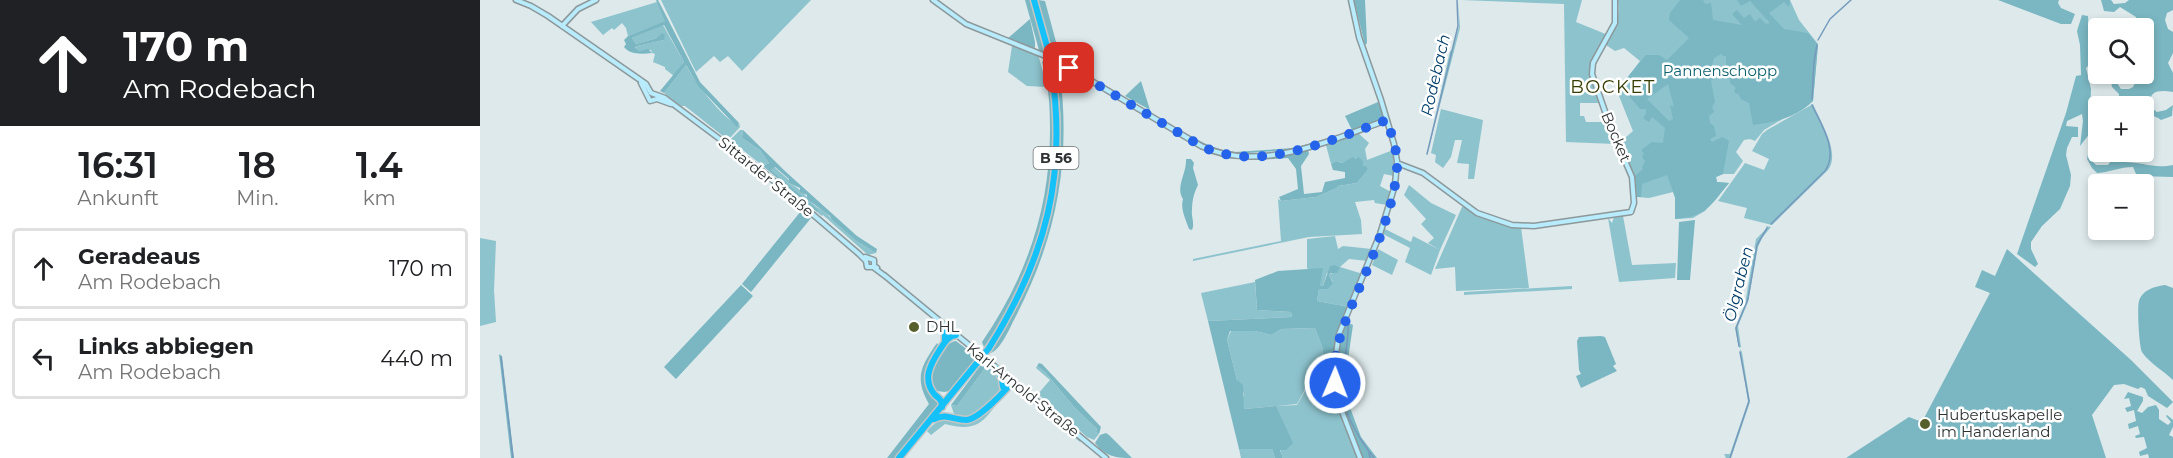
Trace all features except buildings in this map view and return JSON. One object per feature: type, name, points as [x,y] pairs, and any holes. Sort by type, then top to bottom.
[{"type":"highway","name":"B 56","points":[[899,458],[989,348],[1028,277],[1039,247],[1049,208],[1058,140],[1052,67],[1034,0]]},
{"type":"highway","points":[[941,323],[946,335],[945,341]]},
{"type":"highway","points":[[942,407],[942,401],[931,387],[928,370],[945,341],[950,336],[956,335]]},
{"type":"highway","points":[[939,351],[956,335]]},
{"type":"highway","points":[[997,369],[1003,387]]},
{"type":"highway","points":[[999,394],[1007,383],[1012,381]]},
{"type":"highway","points":[[932,420],[945,415],[966,420],[974,418],[1012,381]]},
{"type":"highway","points":[[931,387],[941,394],[957,389]]},
{"type":"highway","points":[[949,399],[948,410],[958,419]]},
{"type":"street","points":[[516,0],[533,7],[562,26],[641,82],[650,94]]},
{"type":"street","points":[[562,26],[578,9],[596,0]]},
{"type":"street","points":[[933,0],[966,24],[1049,57],[1201,146],[1221,154],[1247,156],[1304,150],[1387,120]]},
{"type":"street","points":[[1351,0],[1359,37],[1387,120],[1397,163],[1395,185],[1380,234],[1339,334],[1335,360],[1338,401],[1360,458]]},
{"type":"street","name":"Bocket","points":[[1397,163],[1423,173],[1477,213],[1508,224],[1534,226],[1627,214],[1633,210],[1634,184],[1613,135],[1592,74],[1593,63],[1615,23],[1615,0]]},
{"type":"street","name":"Sittarder Straße","points":[[657,98],[650,101],[650,94],[655,93],[657,98],[671,104],[761,170],[867,260],[867,267],[874,266]]},
{"type":"street","name":"Karl-Arnold-Straße","points":[[874,266],[1106,458]]},
{"type":"green space","points":[[661,0],[811,0],[742,71],[728,56],[720,62],[714,56],[696,72]]},
{"type":"green space","points":[[1458,0],[1460,28],[1427,155],[1450,51],[1452,51],[1459,27]]},
{"type":"green space","points":[[1461,0],[1582,0],[1576,22],[1608,35],[1596,54],[1591,68],[1600,103],[1580,103],[1580,116],[1584,116],[1586,122],[1607,122],[1615,144],[1566,142],[1564,4]]},
{"type":"green space","name":"Pannenschopp","points":[[1618,0],[1790,0],[1799,20],[1818,44],[1813,101],[1764,130],[1755,141],[1744,140],[1736,152],[1743,161],[1734,174],[1723,174],[1716,177],[1717,182],[1729,183],[1705,211],[1693,218],[1675,219],[1673,192],[1649,198],[1637,197],[1635,176],[1618,140],[1625,138],[1633,131],[1617,91],[1640,61],[1624,48],[1615,51],[1606,45],[1616,23]]},
{"type":"green space","points":[[657,2],[666,21],[628,36],[622,23],[603,35],[591,22]]},
{"type":"green space","points":[[663,25],[684,62],[674,76],[665,67],[653,62],[655,54],[651,50],[635,49],[637,46],[664,40],[657,38],[636,44],[632,38]]},
{"type":"green space","points":[[1012,46],[1038,54],[1047,87],[1027,86],[1008,72]]},
{"type":"green space","points":[[686,65],[695,80],[724,115],[738,125],[739,123],[740,127],[728,140],[685,106],[681,106],[664,93]]},
{"type":"green space","points":[[1813,104],[1831,146],[1831,163],[1828,170],[1772,225],[1744,218],[1747,208],[1718,201],[1745,163],[1764,170],[1769,159],[1752,151],[1762,134]]},
{"type":"green space","points":[[1441,109],[1483,120],[1474,179],[1468,179],[1469,164],[1457,163],[1462,140],[1455,140],[1451,157],[1443,168],[1435,162],[1436,155],[1431,153]]},
{"type":"green space","points":[[740,130],[743,130],[742,138],[760,150],[769,163],[763,166],[730,140]]},
{"type":"green space","points":[[1358,133],[1369,143],[1365,149],[1367,160],[1393,150],[1394,176],[1384,174],[1380,186],[1391,192],[1387,205],[1375,203],[1374,200],[1355,202],[1361,220],[1362,234],[1309,237],[1193,261],[1193,259],[1281,241],[1278,199],[1281,201],[1316,197],[1338,186],[1357,183],[1368,170],[1355,158],[1331,164],[1326,145]]},
{"type":"green space","points":[[774,167],[789,180],[789,183],[799,189],[855,240],[876,253],[868,255],[817,212],[771,170]]},
{"type":"green space","points":[[1409,185],[1431,203],[1456,215],[1440,250],[1428,243],[1434,238],[1421,224],[1426,219],[1404,195]]},
{"type":"green space","points":[[1466,206],[1486,218],[1521,227],[1529,288],[1456,291],[1455,267],[1435,269],[1462,207]]},
{"type":"green space","points":[[1623,216],[1632,265],[1676,263],[1675,278],[1619,282],[1608,218],[1612,223],[1614,217]]},
{"type":"green space","points":[[1766,226],[1771,227],[1758,247],[1748,302],[1738,326],[1741,347],[1739,348],[1735,328],[1745,304],[1756,239],[1767,228]]},
{"type":"green space","points":[[1385,229],[1411,242],[1413,236],[1440,250],[1431,275],[1405,262],[1410,248],[1383,234]]},
{"type":"green space","points":[[1335,236],[1338,249],[1343,246],[1372,249],[1368,261],[1349,259],[1340,267],[1363,274],[1349,307],[1317,301],[1319,289],[1333,282],[1329,275],[1340,268],[1327,273],[1323,286],[1307,268],[1307,239]]},
{"type":"green space","points":[[480,238],[496,241],[494,290],[496,322],[480,326]]},
{"type":"green space","points":[[1378,249],[1398,260],[1392,275],[1372,265]]},
{"type":"green space","points":[[1255,282],[1257,310],[1291,312],[1292,317],[1208,321],[1201,293]]},
{"type":"green space","points":[[1572,286],[1572,289],[1464,295],[1464,292]]},
{"type":"green space","points":[[1315,328],[1323,349],[1322,371],[1316,373],[1317,377],[1309,382],[1297,404],[1244,409],[1242,402],[1244,394],[1237,380],[1227,340],[1231,331],[1255,331],[1272,335],[1281,329]]},
{"type":"green space","points":[[1740,349],[1750,402],[1731,458],[1726,458],[1724,454],[1730,454],[1748,402]]},
{"type":"green space","points":[[984,361],[998,376],[1001,387],[999,392],[985,407],[974,414],[961,416],[954,414],[951,405],[957,406],[986,367]]},
{"type":"green space","points":[[1037,366],[1097,429],[1096,432],[1099,434],[1094,440],[1087,437],[1038,394],[1050,380],[1036,368]]},
{"type":"green space","points":[[1317,378],[1329,399],[1337,401],[1359,458],[1283,458],[1276,406],[1297,405],[1310,382]]},
{"type":"green space","points":[[1012,386],[1082,440],[1080,442],[1026,398],[1011,389],[984,420],[977,424],[959,427],[945,424],[931,435],[927,431],[935,423],[946,418],[965,423],[978,419]]},
{"type":"green space","points":[[1239,449],[1272,449],[1275,458],[1241,458]]},
{"type":"shaded area","points":[[656,0],[700,82],[739,123],[737,127],[699,87],[686,65],[664,93],[660,91],[684,62],[664,25],[632,38],[636,44],[657,38],[662,33],[665,35],[664,40],[635,48],[639,51],[648,49],[652,53],[633,53],[624,47],[626,44],[624,40],[628,36],[665,21]]},
{"type":"shaded area","points":[[1025,0],[1030,0],[1045,53],[1039,50]]},
{"type":"shaded area","points":[[1038,0],[1045,1],[1059,53],[1055,55],[1052,52]]},
{"type":"shaded area","points":[[1354,0],[1365,0],[1367,43],[1365,45]]},
{"type":"shaded area","name":"Pannenschopp","points":[[1680,0],[1703,0],[1705,4],[1711,3],[1713,20],[1742,25],[1732,14],[1737,10],[1744,18],[1750,14],[1755,22],[1760,18],[1766,24],[1770,23],[1750,1],[1741,6],[1737,0],[1790,0],[1789,7],[1784,2],[1769,13],[1784,29],[1808,33],[1818,45],[1813,101],[1793,115],[1777,121],[1753,125],[1749,103],[1741,99],[1738,93],[1736,94],[1734,91],[1736,88],[1730,83],[1726,56],[1721,54],[1714,58],[1711,68],[1714,69],[1715,78],[1711,81],[1715,102],[1712,107],[1714,112],[1709,116],[1716,136],[1710,139],[1712,142],[1722,137],[1729,141],[1723,174],[1716,177],[1717,182],[1729,183],[1712,204],[1701,213],[1675,219],[1675,197],[1667,175],[1642,184],[1641,197],[1637,197],[1635,176],[1643,169],[1645,161],[1641,150],[1652,142],[1663,143],[1665,128],[1652,117],[1649,122],[1643,118],[1646,109],[1640,109],[1629,96],[1635,90],[1627,78],[1646,55],[1659,55],[1667,60],[1689,38],[1669,20],[1670,13]],"holes":[[[1668,84],[1674,107],[1670,105],[1673,119],[1669,121],[1647,99]]]},
{"type":"shaded area","points":[[1998,0],[2059,0],[2061,8],[2075,14],[2071,24],[2061,24]]},
{"type":"shaded area","points":[[2101,0],[2111,0],[2114,4],[2125,3],[2129,0],[2173,0],[2173,10],[2167,13],[2165,20],[2168,29],[2173,32],[2173,53],[2168,63],[2173,73],[2173,92],[2156,92],[2152,96],[2119,96],[2112,84],[2118,84],[2121,89],[2129,89],[2134,84],[2154,84],[2154,18],[2136,18],[2120,7],[2114,12],[2104,11]]},
{"type":"shaded area","points":[[2082,15],[2088,16],[2088,66],[2086,68],[2091,89],[2091,96],[2088,96],[2088,136],[2080,146],[2082,114],[2067,121],[2066,126],[2078,127],[2078,137],[2072,137],[2066,155],[2071,175],[2070,186],[2060,209],[2042,226],[2031,242],[2031,249],[2038,264],[2035,267],[2017,254],[2066,113],[2076,76],[2081,75],[2077,31]]},
{"type":"shaded area","points":[[1030,19],[1035,48],[1007,39]]},
{"type":"shaded area","points":[[1046,58],[1053,116],[1051,173],[1047,201],[1040,229],[1020,283],[995,332],[984,347],[982,342],[998,318],[1023,268],[1046,188],[1050,131],[1049,96],[1042,62]]},
{"type":"shaded area","points":[[1054,62],[1061,66],[1064,137],[1058,198],[1042,257],[1030,286],[1005,337],[999,347],[991,353],[1027,286],[1038,260],[1053,204],[1060,147],[1058,90]]},
{"type":"shaded area","points":[[1141,81],[1150,110],[1125,96]]},
{"type":"shaded area","points":[[1378,102],[1384,116],[1383,120],[1353,132],[1345,116]]},
{"type":"shaded area","points":[[2173,105],[2172,116],[2161,120],[2154,116],[2154,110],[2157,112],[2166,110]]},
{"type":"shaded area","points":[[1167,124],[1208,145],[1235,152],[1293,148],[1346,134],[1301,149],[1235,154],[1208,147]]},
{"type":"shaded area","points":[[743,130],[857,236],[877,249],[876,253],[855,240],[830,216],[807,199],[807,195],[800,192],[800,188],[789,183],[789,179],[775,167],[771,170],[818,210],[817,212],[763,166],[769,163],[760,150],[742,138]]},
{"type":"shaded area","points":[[1199,147],[1221,155],[1241,157],[1308,150],[1309,154],[1301,166],[1304,194],[1322,192],[1325,182],[1345,178],[1345,172],[1333,170],[1331,164],[1336,161],[1342,163],[1353,157],[1356,159],[1359,157],[1363,161],[1363,166],[1366,166],[1368,170],[1357,183],[1338,186],[1316,197],[1281,201],[1279,197],[1298,189],[1296,169],[1288,158],[1257,160],[1224,158]]},
{"type":"shaded area","points":[[1186,159],[1191,159],[1194,163],[1193,168],[1198,185],[1192,203],[1192,230],[1189,229],[1184,214],[1180,190]]},
{"type":"shaded area","points":[[2089,162],[2096,165],[2124,162],[2173,165],[2173,177],[2136,174],[2133,167],[2097,173]]},
{"type":"shaded area","points":[[801,211],[811,218],[751,292],[742,284]]},
{"type":"shaded area","points":[[1695,220],[1690,280],[1677,280],[1679,222]]},
{"type":"shaded area","points":[[2007,249],[2131,360],[2173,402],[2167,408],[2148,396],[2145,389],[2141,387],[2138,389],[2124,384],[2114,385],[2092,415],[2106,458],[1846,458],[1909,417],[1922,422],[1990,293],[1975,287],[1982,270],[1995,276]]},
{"type":"shaded area","points":[[1335,265],[1340,268],[1337,273],[1329,275],[1333,283],[1328,289],[1319,289],[1317,301],[1349,307],[1344,321],[1353,325],[1346,373],[1346,397],[1361,437],[1377,458],[1363,458],[1340,399],[1330,397],[1317,373],[1322,371],[1323,349],[1315,328],[1281,329],[1272,335],[1255,331],[1230,331],[1227,340],[1237,380],[1243,385],[1244,409],[1276,406],[1293,443],[1286,450],[1280,450],[1283,458],[1275,458],[1272,449],[1239,449],[1208,321],[1292,317],[1291,312],[1257,310],[1255,280],[1278,271],[1323,268],[1320,285],[1323,286],[1330,266]]},
{"type":"shaded area","points":[[741,285],[753,296],[676,379],[664,367]]},
{"type":"shaded area","points":[[2165,285],[2173,288],[2173,380],[2145,356],[2139,335],[2138,311],[2141,297],[2150,289]]},
{"type":"shaded area","points":[[1579,337],[1605,337],[1616,364],[1613,366],[1617,371],[1581,388],[1576,376],[1581,374],[1577,341]]},
{"type":"shaded area","points":[[956,341],[977,357],[950,391],[937,391],[932,378],[935,362],[944,348]]},
{"type":"shaded area","points":[[937,343],[939,347],[930,359],[925,378],[939,404],[895,458],[887,458],[929,404],[922,387],[921,372]]},
{"type":"shaded area","points":[[499,354],[502,356],[514,458],[511,458]]},
{"type":"shaded area","points":[[983,362],[986,367],[957,406],[951,405]]},
{"type":"shaded area","points":[[1039,363],[1101,427],[1099,434],[1096,432],[1097,429],[1037,366]]},
{"type":"shaded area","points":[[2128,392],[2143,397],[2137,411],[2142,413],[2148,407],[2156,405],[2159,410],[2159,419],[2168,425],[2171,422],[2167,415],[2173,420],[2173,427],[2169,435],[2173,437],[2173,458],[2149,458],[2148,454],[2140,456],[2139,452],[2147,448],[2144,437],[2136,438],[2135,436],[2140,434],[2138,426],[2129,429],[2128,424],[2136,421],[2134,410],[2127,412],[2125,408],[2131,406],[2129,398],[2124,399]]},
{"type":"shaded area","points":[[1106,433],[1132,458],[1111,455],[1103,451],[1095,443],[1100,435]]},
{"type":"waterway","name":"Rodebach","points":[[1427,154],[1458,26],[1457,0]]},
{"type":"waterway","name":"Ölgraben","points":[[1818,40],[1830,19],[1851,0]]},
{"type":"waterway","name":"Ölgraben","points":[[1812,99],[1817,45]]},
{"type":"waterway","name":"Ölgraben","points":[[1771,224],[1825,171],[1829,163],[1827,138],[1812,105]]},
{"type":"waterway","name":"Ölgraben","points":[[1739,346],[1736,328],[1748,299],[1757,245],[1767,228]]},
{"type":"waterway","name":"Rodebach","points":[[1348,325],[1342,383],[1343,400],[1353,427],[1374,458]]},
{"type":"waterway","name":"Ölgraben","points":[[1730,458],[1749,401],[1740,352]]},
{"type":"waterway","points":[[501,357],[513,458]]},
{"type":"waterway","name":"Rodebach","points":[[1369,453],[1370,458]]},
{"type":"place","name":"DHL","points":[[914,327]]},
{"type":"place","name":"Hubertuskapelle im Handerland","points":[[1925,424]]},
{"type":"district","name":"BOCKET","points":[[1613,87]]},
{"type":"route","points":[[1069,68],[1201,146],[1221,154],[1247,156],[1304,150],[1387,120],[1396,155],[1395,185],[1371,260],[1342,332],[1339,334],[1335,360],[1335,383]]}]
